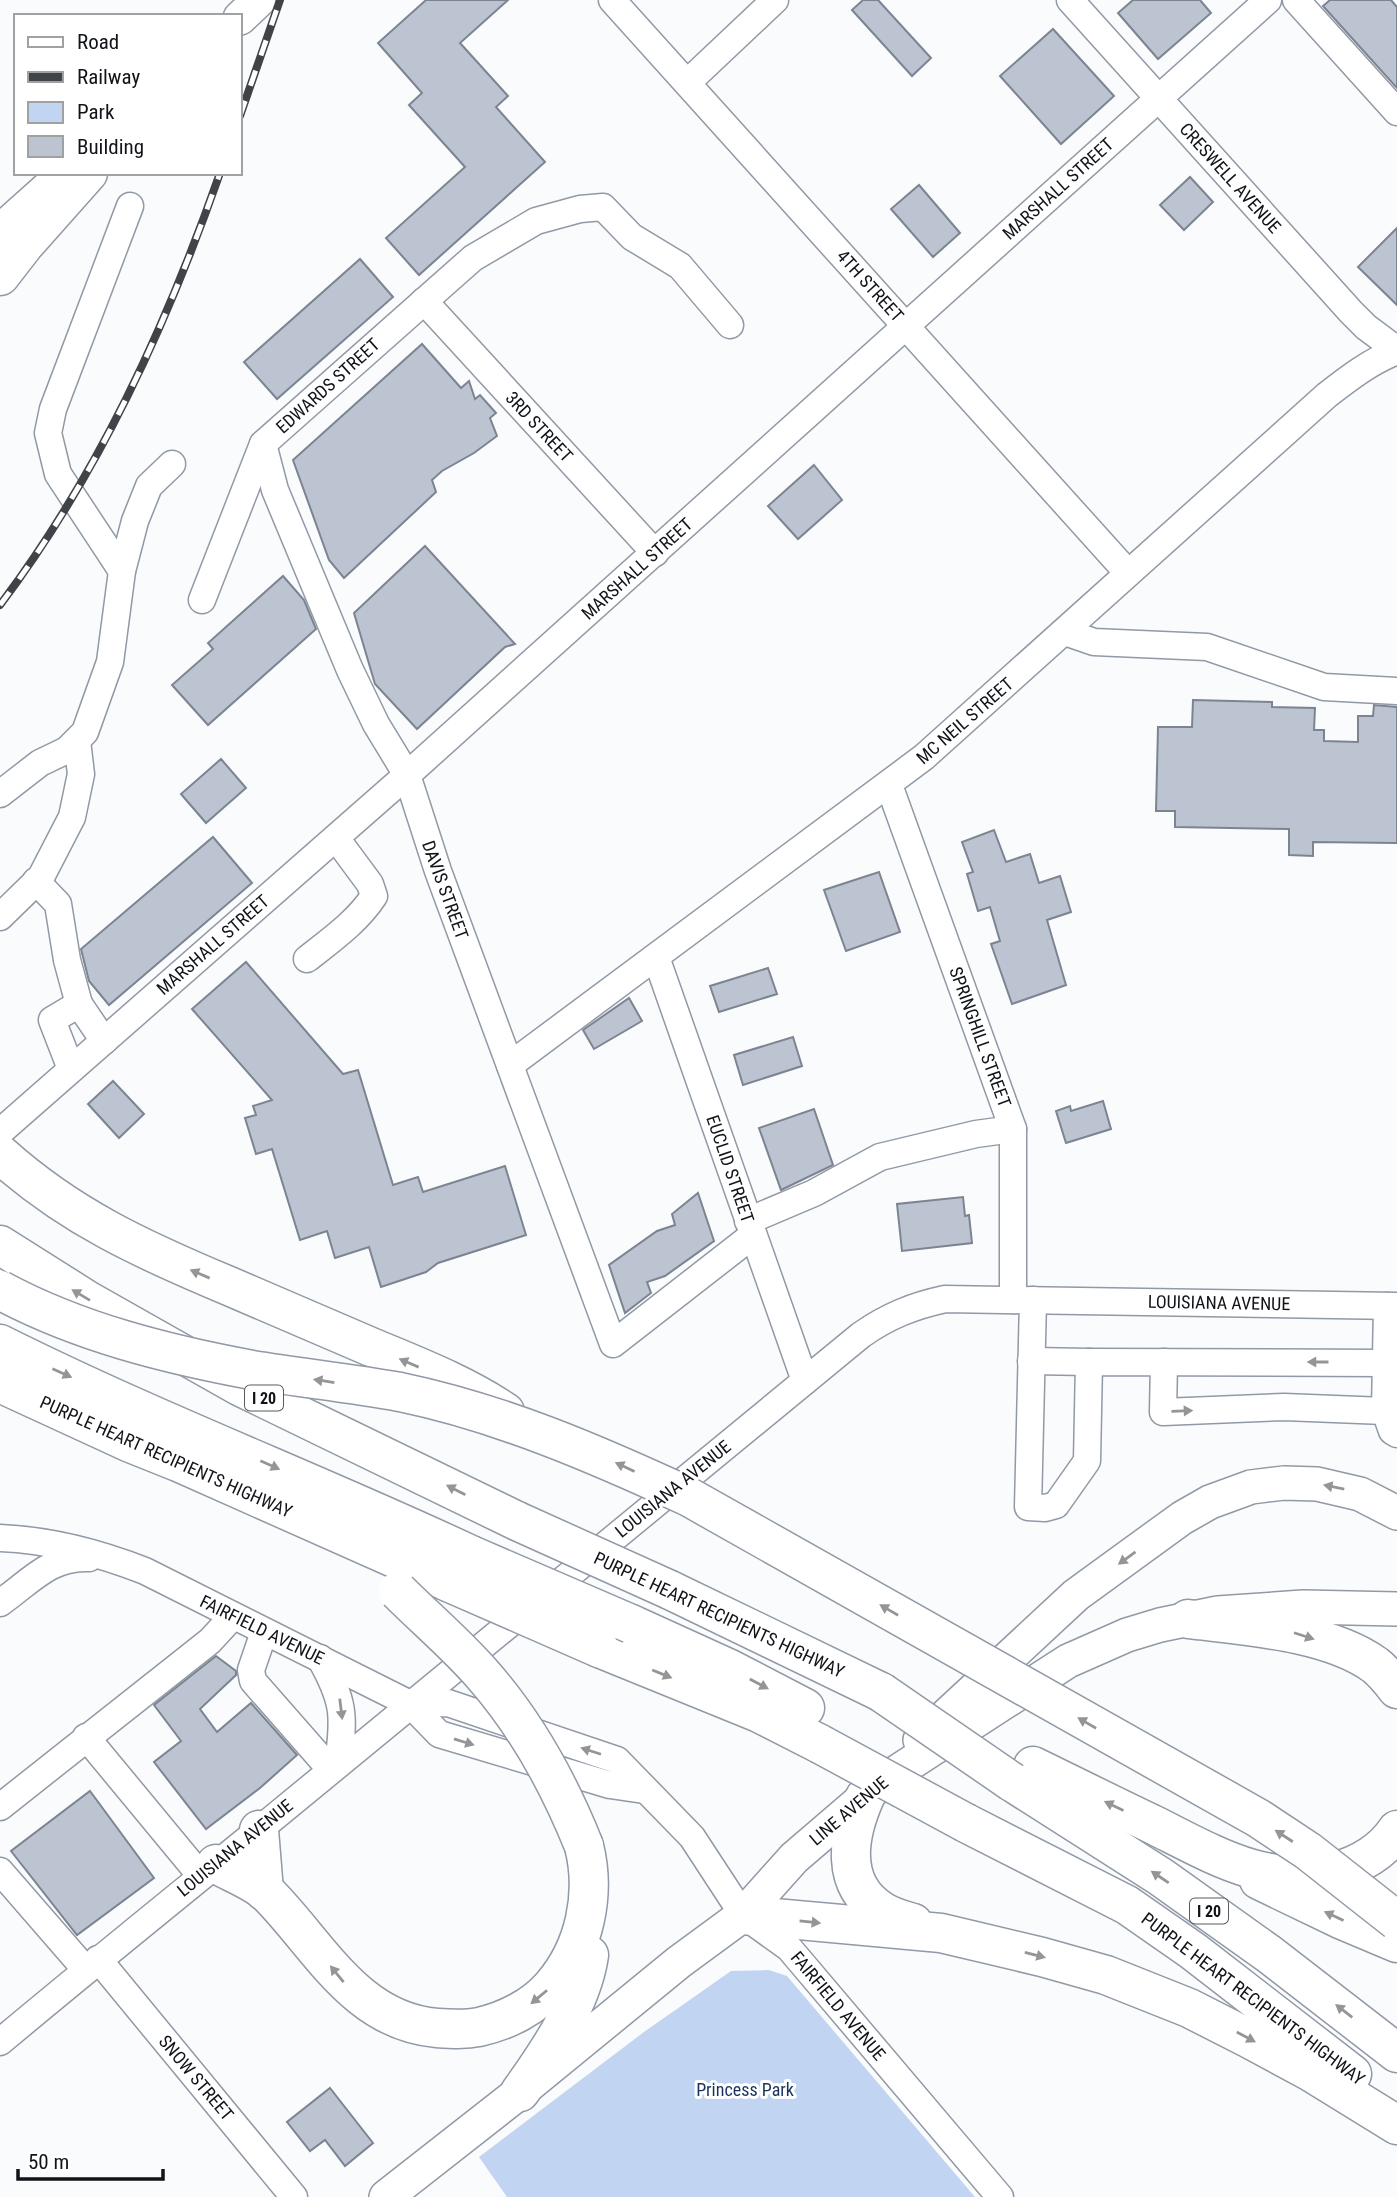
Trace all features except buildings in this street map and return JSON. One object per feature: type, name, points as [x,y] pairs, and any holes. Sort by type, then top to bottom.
[{"type":"highway","points":[[0,276],[45,220],[86,175]]},
{"type":"highway","points":[[0,1154],[73,1211],[113,1234],[417,1366],[488,1402],[533,1431]]},
{"type":"highway","name":"PURPLE HEART RECIPIENTS HIGHWAY","points":[[10,1251],[87,1300],[239,1386],[517,1521],[670,1590],[881,1692],[933,1728],[973,1741],[1023,1774]]},
{"type":"highway","points":[[0,1290],[96,1332],[157,1350],[251,1369],[399,1392],[482,1414],[602,1457],[689,1497],[1258,1818],[1308,1851],[1397,1921]]},
{"type":"highway","points":[[0,1344],[111,1396],[378,1512],[459,1569],[631,1624],[730,1669],[831,1736]]},
{"type":"highway","name":"PURPLE HEART RECIPIENTS HIGHWAY","points":[[0,1383],[128,1442],[459,1569],[599,1648],[759,1713],[831,1736],[974,1815],[1073,1861],[1095,1876],[1127,1905],[1213,1966],[1397,2111]]},
{"type":"highway","points":[[178,1462],[315,1538],[398,1591],[483,1675],[528,1735],[570,1812],[586,1856],[592,1938],[582,1981],[545,2056],[520,2092]]},
{"type":"highway","points":[[1188,1619],[1287,1631],[1328,1644],[1355,1654],[1376,1666],[1396,1688]]},
{"type":"highway","points":[[1396,1688],[1393,1669],[1397,1645]]},
{"type":"highway","points":[[1023,1774],[1224,1859],[1277,1876],[1322,1874],[1351,1867],[1372,1855],[1391,1839],[1397,1830]]},
{"type":"highway","name":"I 20","points":[[1023,1774],[1269,1954],[1397,2053]]},
{"type":"highway","points":[[875,1788],[856,1819],[849,1850],[852,1877],[863,1895],[882,1912],[943,1934],[1106,1975],[1168,1999],[1311,2072],[1397,2125]]},
{"type":"highway","points":[[259,1830],[264,1891]]},
{"type":"highway","points":[[209,1870],[264,1891],[344,1984],[366,2002],[408,2023],[455,2030],[494,2023],[512,2016],[529,2006],[551,1987],[568,1964],[583,1930],[587,1912],[586,1856]]},
{"type":"highway","points":[[1224,1859],[1255,1878],[1397,1943]]},
{"type":"highway","points":[[743,1915],[943,1934]]},
{"type":"main road","points":[[242,16],[259,0]]},
{"type":"main road","points":[[0,231],[63,175]]},
{"type":"main road","points":[[875,1788],[927,1733],[1076,1595],[1182,1518],[1210,1502],[1251,1487],[1284,1483],[1317,1484],[1360,1494],[1397,1513]]},
{"type":"main road","name":"LINE AVENUE","points":[[386,2197],[679,1962],[743,1915],[794,1858],[875,1788],[1068,1661],[1128,1634],[1188,1619],[1258,1609],[1397,1609]]},
{"type":"street","name":"4TH STREET","points":[[612,0],[1128,573]]},
{"type":"street","points":[[687,82],[775,0]]},
{"type":"street","name":"CRESWELL AVENUE","points":[[1070,0],[1351,312],[1397,351]]},
{"type":"street","name":"MARSHALL STREET","points":[[0,1132],[407,775],[1268,0]]},
{"type":"street","points":[[1296,0],[1397,112]]},
{"type":"street","points":[[122,571],[58,474],[48,433],[53,409],[130,206]]},
{"type":"street","name":"EDWARDS STREET","points":[[202,600],[263,444],[473,258],[537,221],[580,209],[603,206],[632,237],[680,266],[730,325]]},
{"type":"street","name":"3RD STREET","points":[[424,301],[655,553]]},
{"type":"street","name":"MC NEIL STREET","points":[[510,1065],[889,785],[951,735],[1327,395],[1349,377],[1397,351]]},
{"type":"street","name":"DAVIS STREET","points":[[263,444],[275,490],[350,670],[376,724],[407,775],[438,871],[613,1344],[751,1228]]},
{"type":"street","points":[[0,794],[40,763],[67,750],[85,732],[110,662],[122,571],[135,521],[149,486],[173,464]]},
{"type":"street","points":[[1065,632],[1094,642],[1207,647],[1324,687],[1397,691]]},
{"type":"street","points":[[0,917],[41,877],[72,817],[81,774],[77,741]]},
{"type":"street","name":"SPRINGHILL STREET","points":[[889,785],[1013,1129],[1023,1300],[1031,1361],[1028,1507],[1045,1508],[1056,1505],[1087,1461],[1089,1362]]},
{"type":"street","points":[[307,959],[341,933],[374,896],[370,884],[336,838]]},
{"type":"street","points":[[36,881],[58,904],[67,960],[79,1004],[104,1041]]},
{"type":"street","name":"EUCLID STREET","points":[[656,957],[804,1381]]},
{"type":"street","points":[[71,1069],[52,1020],[79,1004]]},
{"type":"street","points":[[751,1228],[880,1157],[976,1134],[1013,1129]]},
{"type":"street","name":"LOUISIANA AVENUE","points":[[0,2042],[804,1381],[886,1318],[915,1306],[945,1299],[1392,1306]]},
{"type":"street","points":[[1392,1306],[1386,1363],[1385,1411],[1392,1431],[1397,1434]]},
{"type":"street","points":[[1031,1361],[1386,1363]]},
{"type":"street","points":[[1164,1362],[1163,1412],[1284,1407],[1385,1411]]},
{"type":"street","points":[[0,1538],[28,1539],[114,1559]]},
{"type":"street","points":[[0,1603],[35,1574],[62,1560],[114,1559]]},
{"type":"street","name":"FAIRFIELD AVENUE","points":[[114,1559],[145,1571],[410,1704],[439,1734],[610,1785],[644,1790],[692,1837],[743,1915],[789,1948],[1000,2197]]},
{"type":"street","points":[[0,1807],[210,1641],[233,1616]]},
{"type":"street","points":[[264,1632],[251,1670],[253,1681],[334,1767]]},
{"type":"street","points":[[320,1658],[332,1680],[342,1709],[334,1767]]},
{"type":"street","points":[[86,1737],[209,1870]]},
{"type":"street","name":"SNOW STREET","points":[[0,1871],[92,1964],[293,2197]]},
{"type":"green space","name":"Princess Park","points":[[769,1970],[787,1976],[975,2197],[507,2197],[479,2157],[644,2032],[731,1971]]},
{"type":"railway","points":[[242,110],[280,0]]},
{"type":"railway","points":[[0,605],[68,504],[126,398],[177,287],[219,175]]}]
